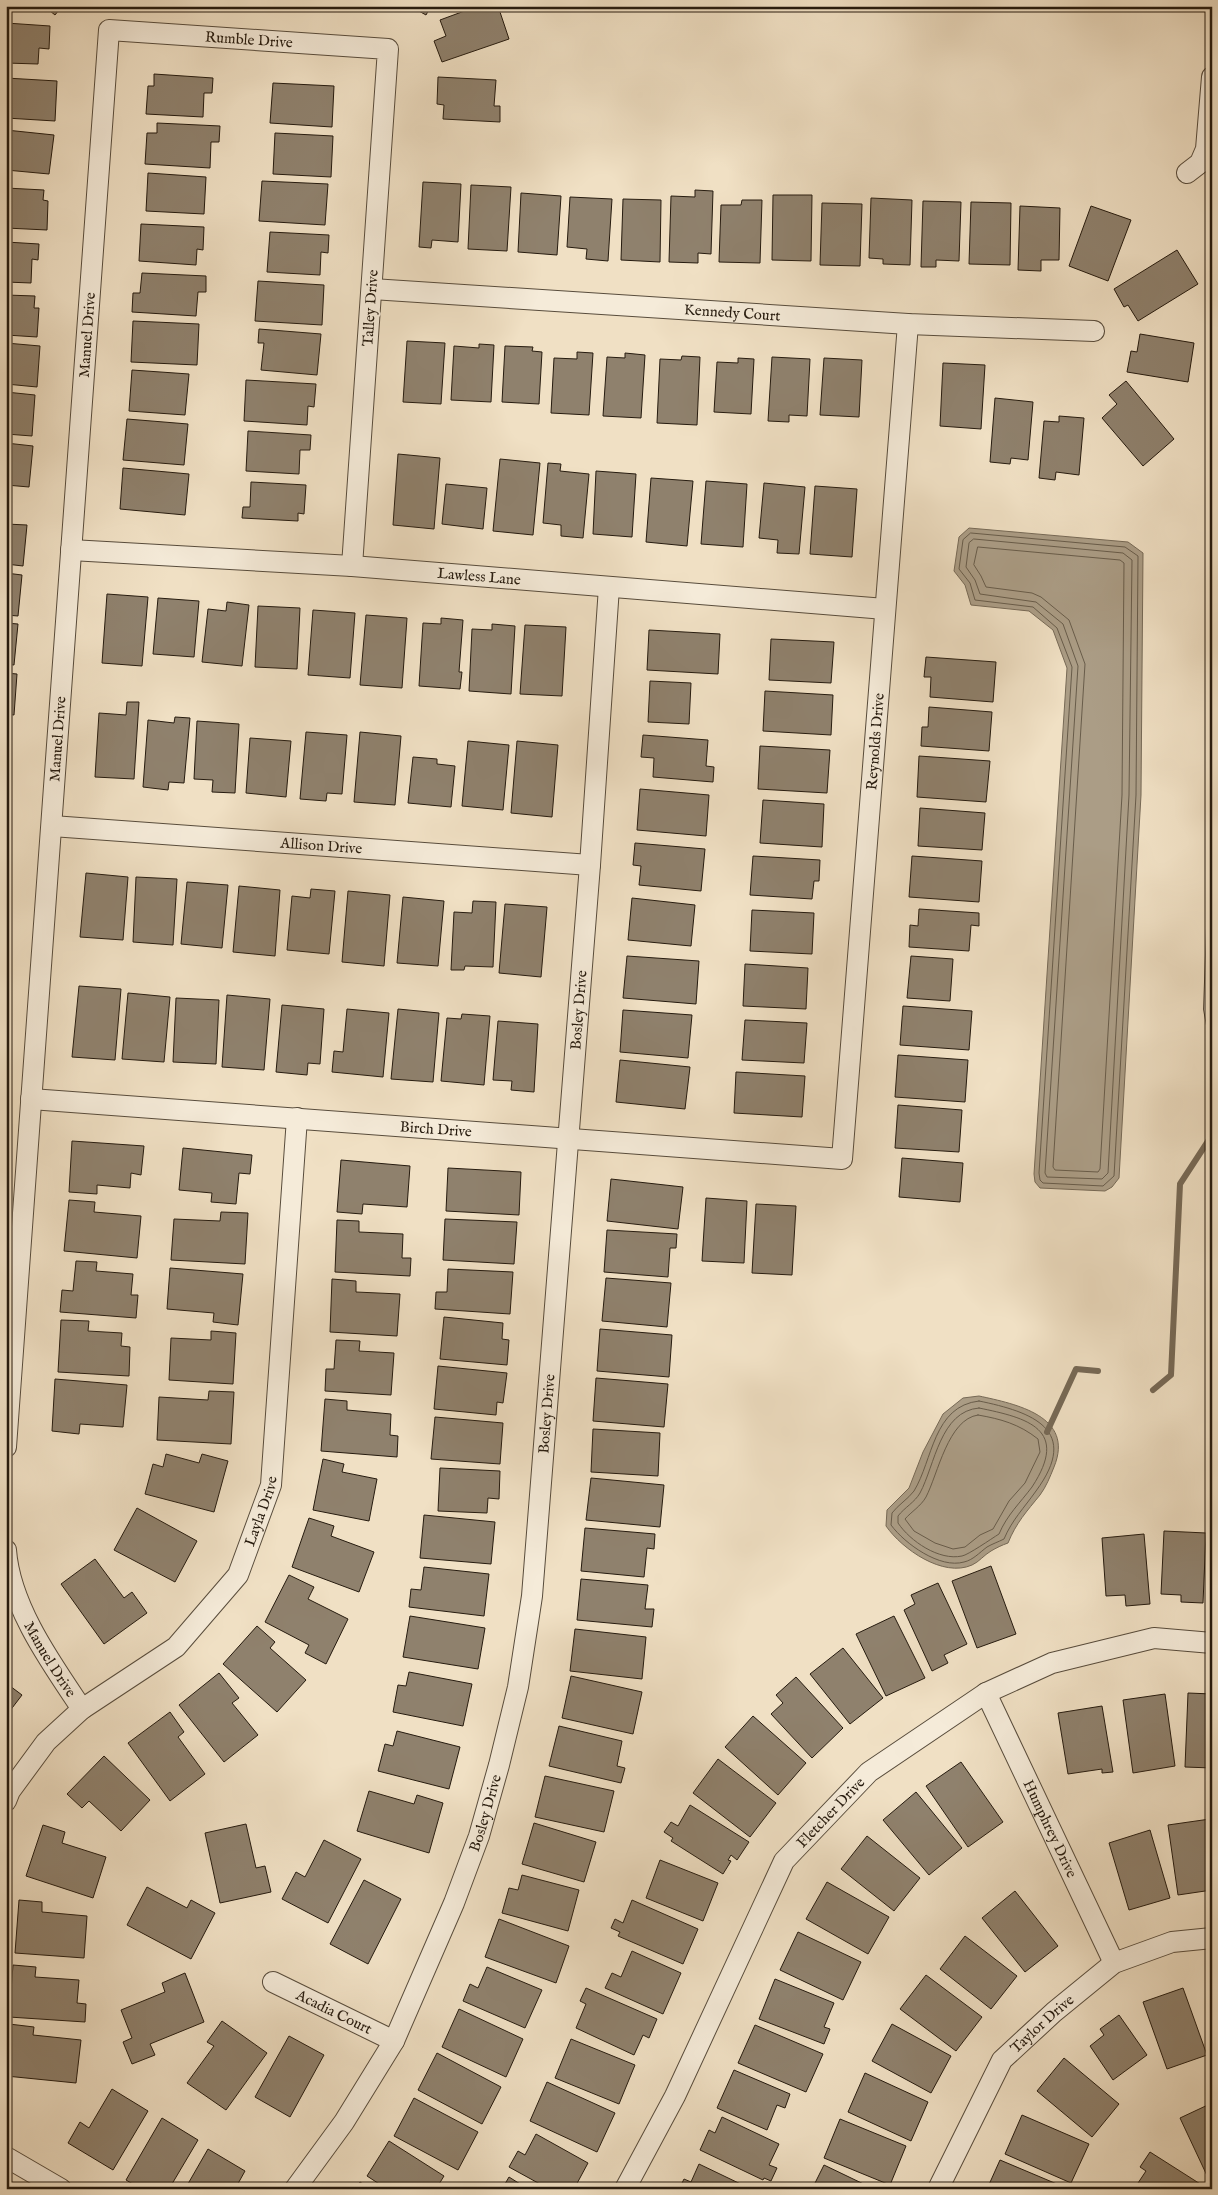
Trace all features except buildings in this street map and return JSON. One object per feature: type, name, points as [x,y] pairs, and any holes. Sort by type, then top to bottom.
[{"type":"street","name":"Rumble Drive","points":[[109,30],[388,49]]},
{"type":"street","name":"Manuel Drive","points":[[6,1447],[109,30]]},
{"type":"street","name":"Talley Drive","points":[[352,566],[388,49]]},
{"type":"street","points":[[1187,173],[1200,163],[1206,149],[1212,77]]},
{"type":"street","name":"Kennedy Court","points":[[372,289],[908,324],[1094,331]]},
{"type":"street","name":"Reynolds Drive","points":[[842,1159],[908,324]]},
{"type":"street","name":"Lawless Lane","points":[[71,550],[352,566],[885,609]]},
{"type":"street","name":"Bosley Drive","points":[[295,2189],[344,2122],[394,2041],[451,1912],[479,1836],[500,1765],[518,1687],[532,1596],[590,865],[609,587]]},
{"type":"street","name":"Allison Drive","points":[[52,826],[590,865]]},
{"type":"street","name":"Birch Drive","points":[[31,1099],[842,1159]]},
{"type":"street","name":"Layla Drive","points":[[6,1801],[10,1791],[46,1742],[82,1709],[176,1647],[238,1574],[271,1485],[297,1118]]},
{"type":"street","name":"Manuel Drive","points":[[6,1550],[23,1614],[52,1665],[82,1709]]},
{"type":"street","name":"Fletcher Drive","points":[[625,2189],[676,2096],[784,1861],[869,1772],[986,1693],[1052,1663],[1154,1638],[1212,1643]]},
{"type":"street","name":"Humphrey Drive","points":[[986,1693],[1114,1963]]},
{"type":"street","name":"Taylor Drive","points":[[938,2189],[1002,2060],[1054,2012],[1114,1963],[1172,1942],[1212,1938]]},
{"type":"street","name":"Acadia Court","points":[[273,1982],[394,2041]]},
{"type":"street","points":[[6,2157],[61,2189]]},
{"type":"lane","points":[[1212,928],[1209,972],[1209,1009],[1212,1025]]},
{"type":"water","points":[[969,528],[1128,542],[1143,553],[1141,795],[1119,1178],[1112,1187],[1105,1191],[1040,1188],[1035,1182],[1034,1174],[1067,668],[1053,630],[1029,611],[971,605],[965,585],[954,571],[959,537]]},
{"type":"water","points":[[979,1396],[1009,1403],[1038,1415],[1049,1424],[1056,1436],[1058,1450],[1054,1467],[1046,1485],[1018,1523],[1008,1543],[991,1551],[972,1565],[961,1568],[949,1568],[924,1559],[902,1544],[886,1526],[887,1510],[909,1488],[923,1452],[943,1414],[963,1398]]},
{"type":"waterway","points":[[1153,1390],[1171,1375],[1180,1184],[1212,1135]]},
{"type":"waterway","points":[[1047,1432],[1076,1369],[1098,1371]]}]
